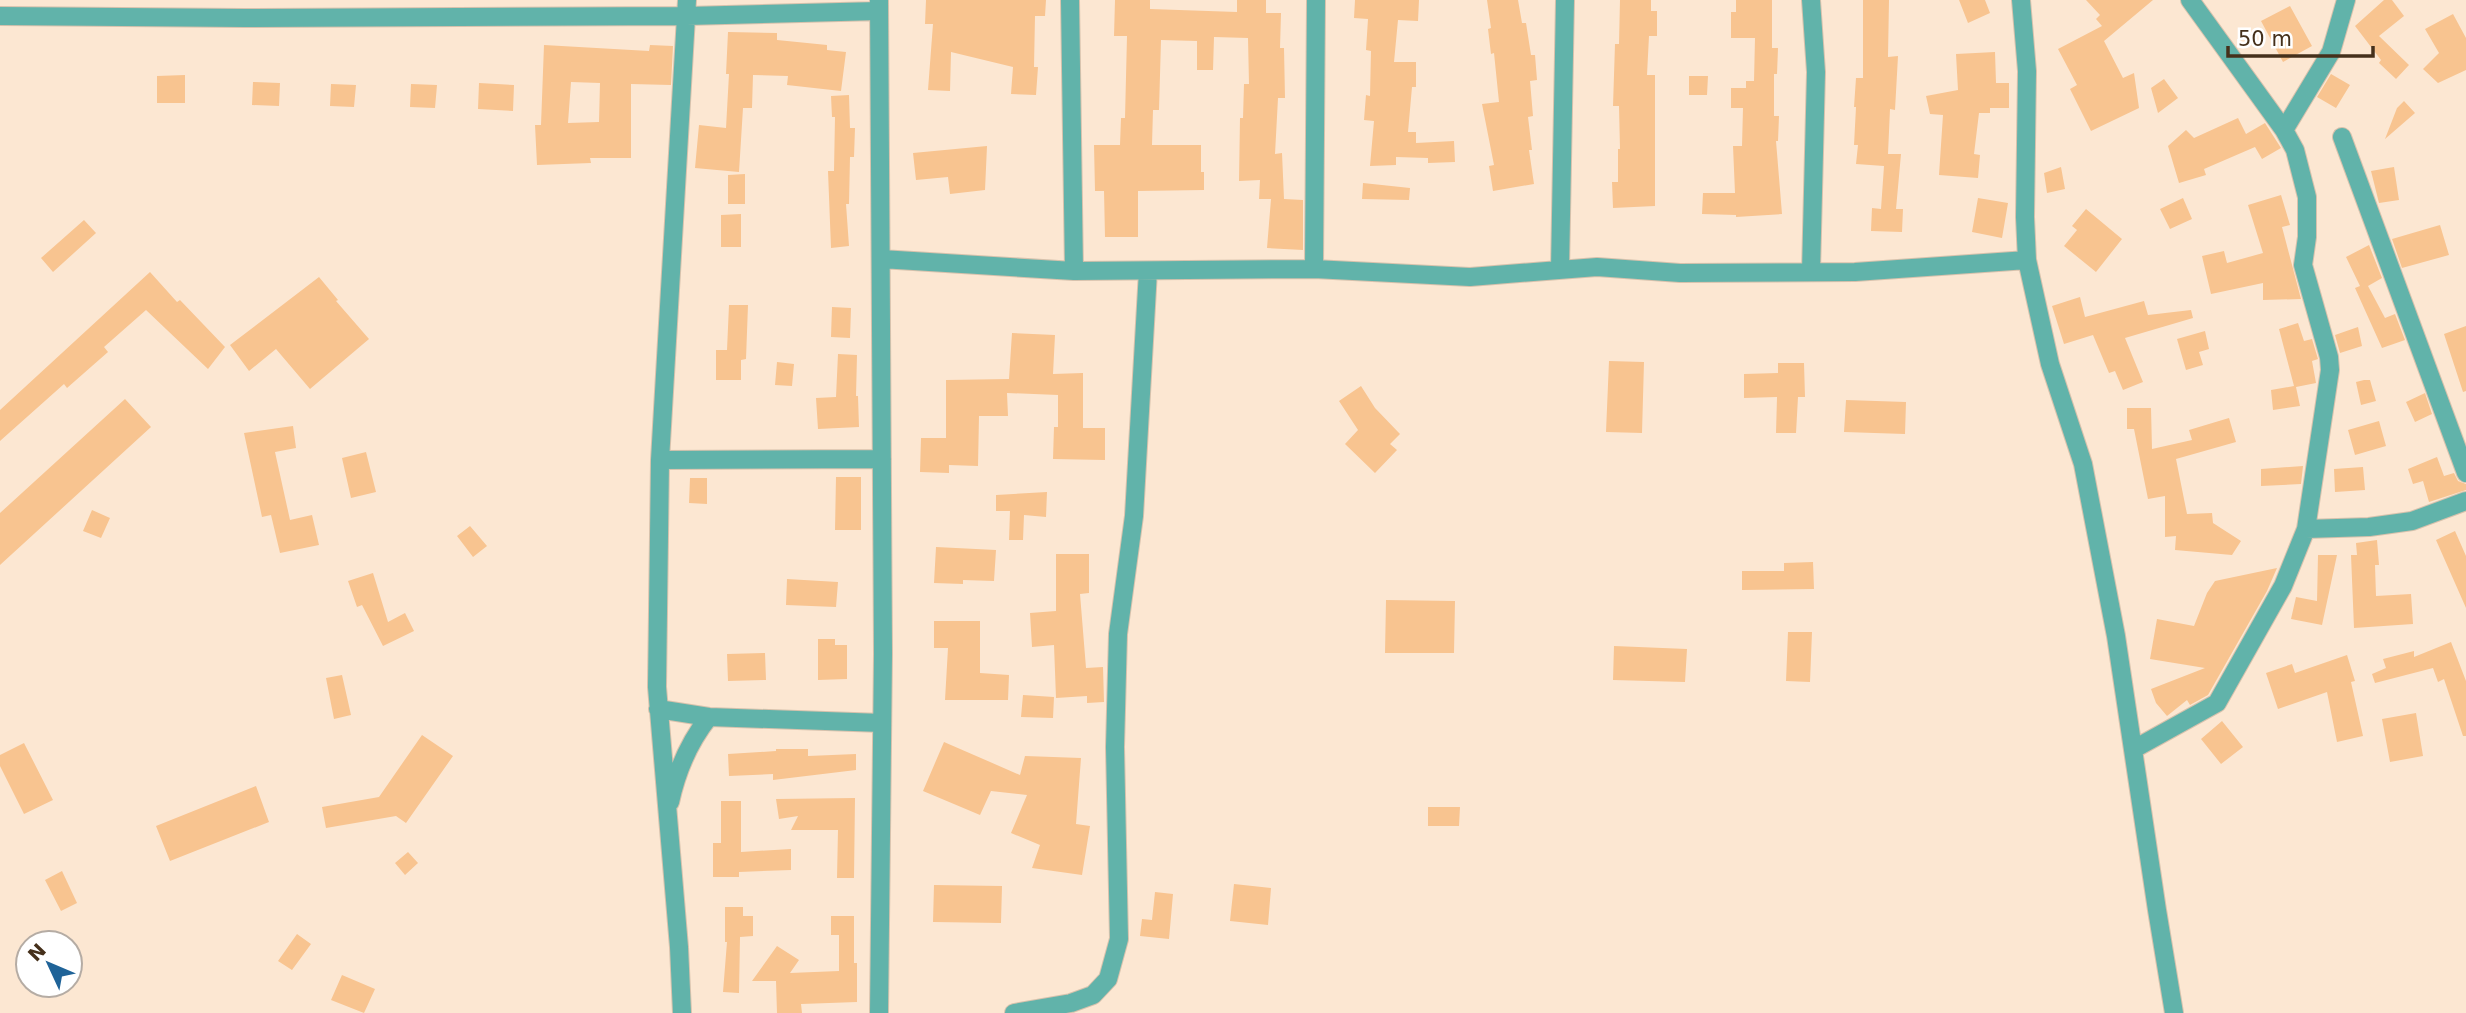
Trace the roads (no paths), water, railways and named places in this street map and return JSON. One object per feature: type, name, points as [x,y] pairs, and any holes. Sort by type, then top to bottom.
[{"type":"street","points":[[1070,0],[1074,271]]},
{"type":"street","points":[[1314,270],[1316,0]]},
{"type":"street","points":[[1560,270],[1565,0]]},
{"type":"street","points":[[1811,0],[1816,72],[1811,272]]},
{"type":"street","points":[[2021,0],[2028,71],[2025,217],[2027,260],[2050,364],[2083,464],[2116,636],[2174,1013]]},
{"type":"street","points":[[2134,749],[2217,703],[2283,586],[2306,529],[2330,370],[2329,357],[2303,265],[2307,197],[2295,150],[2284,130],[2190,0]]},
{"type":"street","points":[[2284,130],[2331,52],[2347,0]]},
{"type":"street","points":[[2,10],[231,18],[879,5],[882,459],[879,1013]]},
{"type":"street","points":[[682,1013],[659,709],[658,508],[687,8]]},
{"type":"street","points":[[2342,137],[2466,473]]},
{"type":"street","points":[[881,259],[1074,271],[1314,270],[1470,277],[1597,267],[1681,273],[1855,272],[2027,260]]},
{"type":"street","points":[[1014,1013],[1072,1003],[1093,995],[1108,979],[1119,939],[1115,747],[1118,634],[1134,516],[1148,271]]},
{"type":"street","points":[[660,460],[882,459]]},
{"type":"street","points":[[2306,529],[2368,527],[2412,521],[2466,500]]},
{"type":"street","points":[[659,709],[709,717],[882,723]]},
{"type":"street","points":[[667,824],[679,769],[696,733],[709,717]]}]
